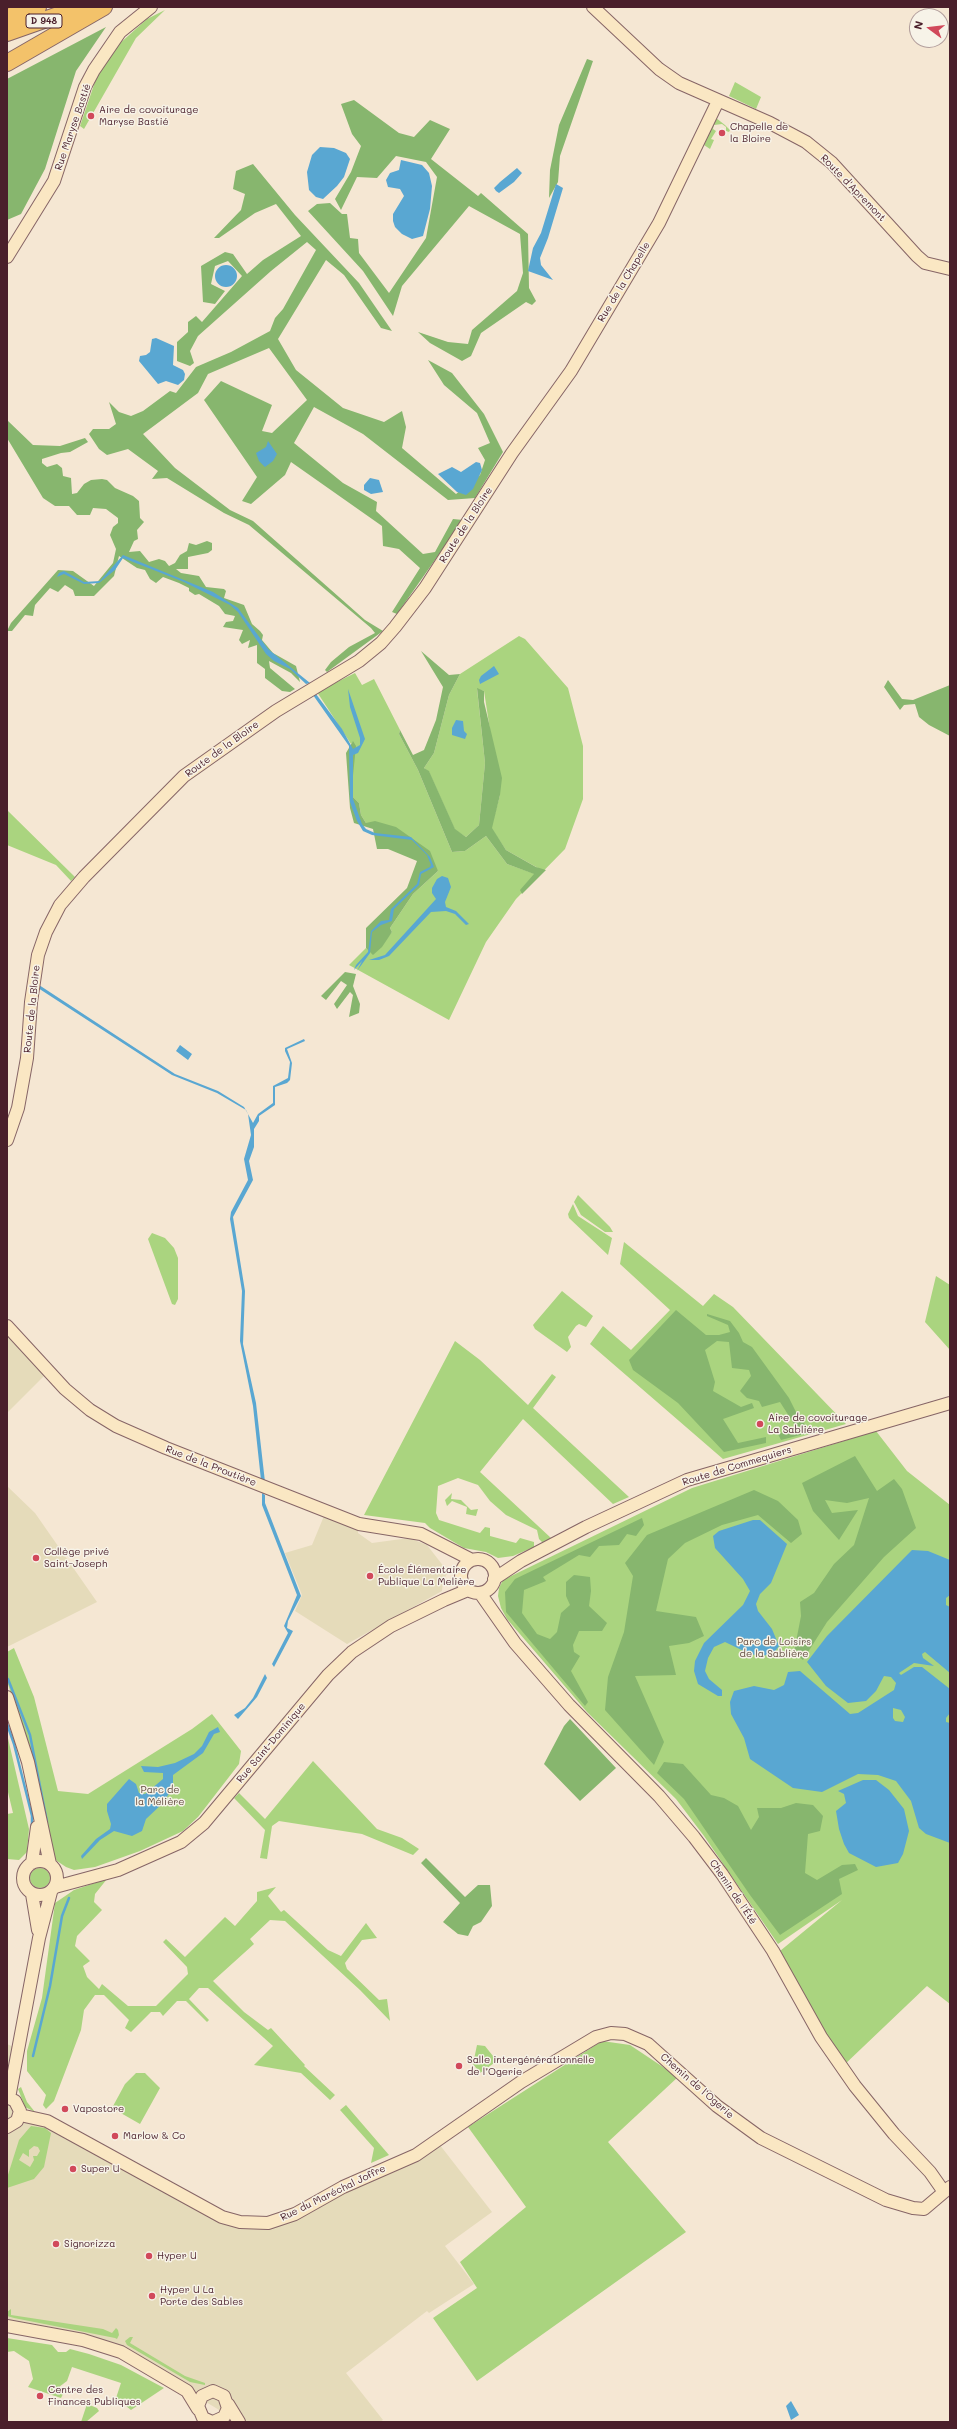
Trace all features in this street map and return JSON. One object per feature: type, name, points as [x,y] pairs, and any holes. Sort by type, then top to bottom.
[{"type":"highway","name":"D 948","points":[[7,17],[38,7]]},
{"type":"highway","name":"D 948","points":[[7,33],[81,7]]},
{"type":"highway","points":[[7,63],[104,7]]},
{"type":"street","name":"Rue Maryse Bastié","points":[[7,257],[54,181],[86,87],[94,70],[120,32],[151,7]]},
{"type":"street","name":"Route d'Apremont","points":[[593,7],[668,76],[718,101],[770,123],[806,142],[832,163],[917,256],[925,263],[950,269]]},
{"type":"street","name":"Rue de la Chapelle","points":[[512,453],[571,371],[643,252],[681,183],[718,101]]},
{"type":"street","name":"Route de la Bloire","points":[[7,1140],[18,1108],[27,1058],[31,1002],[38,955],[46,932],[60,905],[84,877],[169,791],[201,763],[276,711],[346,669],[381,643],[425,588],[512,453]]},
{"type":"street","name":"Rue de la Proutière","points":[[7,1326],[65,1389],[90,1410],[116,1426],[166,1448],[359,1524],[421,1534],[472,1560]]},
{"type":"street","name":"Route de Commequiers","points":[[493,1582],[521,1561],[687,1480],[950,1403]]},
{"type":"street","points":[[448,1547],[461,1574],[462,1582],[474,1592],[493,1582],[494,1571],[489,1564]]},
{"type":"street","points":[[461,1574],[472,1560],[480,1560],[489,1564],[521,1561]]},
{"type":"street","name":"Rue Saint-Dominique","points":[[444,1600],[461,1574]]},
{"type":"street","name":"Chemin de l'Été","points":[[493,1582],[494,1612]]},
{"type":"street","name":"Rue Saint-Dominique","points":[[53,1889],[95,1877],[169,1848],[194,1832],[339,1664],[381,1632],[444,1600],[474,1592]]},
{"type":"street","name":"Chemin de l'Été","points":[[474,1592],[494,1612],[515,1643],[569,1705],[659,1796],[694,1837],[722,1874],[773,1950],[821,2037],[855,2086],[894,2134],[947,2190]]},
{"type":"street","points":[[7,1697],[28,1762],[38,1817],[57,1878],[39,1938],[8,2098],[18,2104],[20,2115],[14,2124],[7,2127]]},
{"type":"street","points":[[32,1863],[38,1817]]},
{"type":"street","points":[[53,1867],[41,1861],[32,1863],[26,1868],[23,1876],[24,1885],[32,1894],[39,1896],[53,1889]]},
{"type":"street","name":"Rue Saint-Dominique","points":[[53,1867],[78,1876],[95,1877]]},
{"type":"street","points":[[32,1894],[39,1938]]},
{"type":"street","name":"Chemin de l'Ogerie","points":[[447,2131],[521,2082],[596,2037],[611,2033],[625,2034],[648,2044],[717,2106],[761,2138],[793,2155],[886,2200],[912,2208],[924,2209],[947,2190]]},
{"type":"street","name":"Rue du Maréchal Joffre","points":[[20,2115],[47,2121],[222,2217],[240,2222],[261,2224],[294,2214],[343,2187],[416,2155],[447,2131]]},
{"type":"street","points":[[7,2326],[83,2340],[109,2347],[135,2359],[187,2391],[203,2418],[215,2421],[239,2422]]},
{"type":"street","points":[[187,2391],[221,2393],[239,2422]]},
{"type":"street","points":[[198,2409],[200,2399],[209,2392]]},
{"type":"street","points":[[215,2421],[227,2414],[228,2404]]},
{"type":"shaded area","points":[[7,1326],[48,1372],[7,1413]]},
{"type":"shaded area","name":"Collège privé Saint-Joseph","points":[[7,1486],[35,1513],[97,1602],[7,1647]]},
{"type":"shaded area","name":"École Élémentaire Publique La Melière","points":[[324,1516],[358,1530],[358,1533],[372,1543],[409,1538],[427,1545],[448,1572],[443,1581],[442,1591],[347,1644],[295,1611],[302,1595],[285,1553],[312,1545]]},
{"type":"shaded area","points":[[7,2044],[18,2049],[9,2091],[29,2116],[222,2217],[268,2223],[436,2140],[492,2212],[445,2246],[474,2284],[429,2313],[427,2311],[346,2373],[383,2420],[380,2422],[239,2422],[135,2359],[7,2326]]},
{"type":"green space","points":[[165,10],[136,38],[84,129],[80,126],[98,73],[118,45],[147,19]]},
{"type":"green space","points":[[106,27],[76,71],[45,169],[21,214],[7,220],[7,79]]},
{"type":"green space","points":[[587,59],[593,61],[560,156],[558,182],[549,198],[550,170],[559,125]]},
{"type":"green space","points":[[735,82],[761,97],[756,109],[729,96]]},
{"type":"green space","points":[[354,100],[399,133],[414,137],[430,120],[450,129],[431,159],[478,196],[481,193],[528,234],[529,288],[536,301],[532,305],[526,302],[481,333],[471,356],[462,361],[430,343],[418,332],[448,342],[468,344],[472,330],[517,291],[523,273],[520,234],[469,206],[402,286],[393,316],[363,271],[308,211],[317,204],[330,203],[342,214],[347,214],[350,238],[358,239],[359,253],[389,293],[426,238],[437,177],[426,162],[396,156],[377,178],[357,177],[341,210],[335,199],[351,172],[361,146],[352,134],[341,104]]},
{"type":"green space","points":[[716,118],[730,130],[729,132],[726,131],[726,127],[722,124],[714,125],[713,129],[716,131],[711,139],[714,140],[710,149],[704,145]]},
{"type":"green space","points":[[253,164],[295,215],[359,283],[392,331],[381,328],[344,275],[326,260],[278,339],[296,370],[343,408],[384,422],[402,411],[406,427],[402,448],[456,494],[480,475],[485,460],[478,448],[490,443],[477,413],[444,385],[428,360],[452,373],[484,414],[503,452],[475,498],[448,500],[363,434],[314,407],[294,443],[343,483],[377,502],[376,511],[423,554],[435,552],[453,519],[463,520],[397,614],[392,612],[420,568],[399,549],[383,546],[382,526],[291,462],[285,475],[251,504],[242,501],[257,477],[204,400],[221,381],[272,405],[262,431],[272,433],[307,400],[269,348],[208,374],[198,393],[143,434],[175,468],[230,510],[253,521],[365,620],[383,631],[327,672],[325,670],[331,662],[349,647],[375,633],[371,628],[249,525],[224,513],[167,478],[152,479],[158,471],[128,449],[107,455],[99,449],[89,434],[93,429],[109,429],[116,424],[109,402],[119,412],[131,416],[143,411],[170,391],[176,393],[196,367],[231,352],[270,331],[275,318],[283,309],[316,250],[307,242],[271,271],[198,336],[190,351],[194,363],[190,366],[177,361],[177,342],[188,332],[188,322],[196,316],[202,322],[242,276],[228,261],[215,266],[211,284],[225,291],[215,304],[203,302],[201,266],[225,252],[233,254],[247,274],[263,260],[301,236],[276,204],[255,213],[219,238],[214,238],[241,210],[245,194],[233,189],[236,171]]},
{"type":"green space","points":[[7,420],[33,445],[60,446],[85,438],[88,442],[70,452],[61,453],[42,459],[42,463],[47,467],[57,464],[62,468],[63,476],[71,478],[72,494],[77,493],[84,484],[91,480],[102,479],[107,480],[115,488],[133,496],[139,501],[140,518],[144,522],[137,530],[138,539],[134,541],[129,552],[140,551],[149,562],[159,559],[165,561],[169,566],[175,563],[180,555],[187,551],[189,543],[196,545],[207,541],[212,543],[212,550],[208,553],[188,557],[188,569],[176,569],[181,573],[199,576],[206,587],[224,589],[226,591],[224,598],[244,605],[252,624],[263,635],[262,640],[273,653],[296,666],[300,682],[291,673],[269,661],[270,668],[295,689],[290,692],[282,691],[265,678],[265,669],[257,663],[257,645],[248,648],[250,640],[242,644],[239,640],[243,630],[223,627],[226,622],[233,621],[235,616],[225,614],[219,606],[199,594],[195,595],[189,591],[189,588],[179,583],[163,577],[156,583],[150,579],[145,570],[137,568],[119,556],[114,576],[94,596],[75,596],[73,590],[65,585],[58,592],[50,588],[35,605],[33,616],[25,615],[12,631],[7,631],[11,623],[58,570],[73,571],[94,586],[113,563],[116,549],[110,535],[113,527],[118,523],[118,518],[106,509],[93,508],[90,515],[77,515],[69,506],[55,506],[43,498],[7,438]]},
{"type":"green space","points":[[519,636],[525,639],[568,688],[583,746],[583,799],[565,849],[516,899],[486,942],[449,1020],[349,965],[366,948],[373,954],[392,932],[390,928],[413,894],[438,871],[366,823],[361,815],[359,803],[351,795],[353,742],[351,744],[317,692],[355,673],[362,685],[374,679],[400,730],[399,734],[418,770],[452,852],[465,851],[486,836],[507,864],[535,874],[538,868],[506,850],[491,828],[500,795],[484,691],[477,689],[485,763],[479,825],[466,837],[455,830],[429,772],[424,768],[434,753],[449,695],[460,674]]},
{"type":"green space","points":[[421,651],[449,675],[460,674],[449,695],[434,753],[424,768],[429,771],[455,829],[466,837],[479,825],[485,763],[477,688],[484,691],[484,702],[502,778],[500,795],[492,828],[506,850],[536,867],[546,870],[522,894],[520,890],[534,874],[507,864],[486,836],[465,851],[452,852],[418,770],[399,734],[400,730],[413,755],[424,750],[436,720],[443,687]]},
{"type":"green space","points":[[888,680],[902,699],[913,700],[950,685],[950,736],[929,725],[919,717],[915,704],[904,705],[900,710],[884,687]]},
{"type":"green space","points":[[353,741],[356,746],[351,795],[359,803],[361,815],[366,823],[375,821],[396,827],[430,851],[438,871],[413,894],[390,928],[392,932],[382,947],[373,955],[366,948],[366,928],[407,888],[417,861],[388,849],[377,849],[373,829],[354,823],[350,808],[346,753]]},
{"type":"green space","points":[[7,810],[75,877],[71,881],[56,865],[7,845]]},
{"type":"green space","points":[[345,972],[356,974],[353,986],[360,1004],[359,1013],[349,1017],[353,995],[350,992],[337,1009],[334,1004],[347,985],[341,981],[326,1000],[321,996]]},
{"type":"green space","points":[[578,1195],[610,1227],[613,1232],[605,1232],[581,1215],[574,1202]]},
{"type":"green space","points":[[573,1204],[578,1216],[612,1238],[608,1255],[569,1218],[568,1214]]},
{"type":"green space","points":[[152,1233],[165,1238],[174,1248],[178,1258],[178,1299],[175,1305],[172,1304],[148,1239]]},
{"type":"green space","points":[[624,1242],[703,1306],[714,1294],[733,1307],[846,1424],[723,1459],[590,1344],[603,1326],[631,1350],[670,1310],[620,1264]]},
{"type":"green space","points":[[936,1276],[950,1285],[950,1350],[925,1322]]},
{"type":"green space","points":[[562,1291],[593,1316],[586,1327],[579,1324],[568,1337],[571,1347],[567,1352],[535,1329],[533,1325]]},
{"type":"green space","points":[[676,1310],[706,1335],[719,1335],[730,1332],[728,1325],[707,1316],[707,1314],[730,1321],[739,1333],[743,1342],[752,1347],[789,1398],[799,1418],[812,1432],[781,1440],[778,1434],[796,1427],[780,1402],[762,1407],[759,1401],[747,1398],[740,1391],[751,1376],[749,1370],[732,1368],[729,1342],[717,1341],[705,1350],[715,1382],[713,1391],[741,1407],[752,1403],[754,1408],[723,1419],[738,1443],[766,1437],[766,1443],[724,1452],[678,1403],[633,1370],[629,1360]]},
{"type":"green space","points":[[455,1341],[480,1360],[528,1405],[552,1374],[556,1377],[533,1408],[629,1497],[613,1504],[523,1419],[480,1472],[551,1538],[543,1543],[539,1539],[537,1530],[506,1515],[490,1501],[478,1485],[458,1478],[438,1486],[436,1513],[439,1520],[480,1533],[485,1527],[490,1528],[490,1536],[516,1543],[520,1538],[534,1542],[534,1547],[513,1556],[498,1558],[486,1552],[464,1548],[430,1528],[425,1523],[364,1515]]},
{"type":"green space","name":"Parc de Loisirs de la Sablière","points":[[876,1431],[907,1471],[950,1505],[950,2004],[927,1986],[842,2067],[780,1951],[842,1900],[778,1944],[704,1836],[676,1799],[587,1712],[507,1619],[501,1608],[498,1596],[499,1588],[503,1580],[692,1488]]},
{"type":"green space","points":[[855,1456],[877,1491],[894,1479],[902,1489],[916,1528],[884,1557],[827,1622],[803,1660],[794,1652],[801,1616],[800,1602],[814,1593],[834,1564],[854,1545],[869,1498],[847,1503],[825,1500],[832,1513],[858,1510],[839,1540],[813,1511],[802,1483]]},
{"type":"green space","points":[[754,1490],[778,1501],[798,1520],[802,1534],[791,1543],[758,1515],[722,1525],[685,1543],[668,1559],[656,1611],[696,1617],[704,1636],[689,1643],[669,1646],[676,1675],[635,1676],[664,1742],[654,1765],[605,1710],[608,1677],[624,1632],[633,1576],[625,1563],[647,1535]]},
{"type":"green space","points":[[452,1493],[451,1499],[461,1500],[471,1510],[478,1509],[476,1516],[466,1514],[467,1507],[452,1501],[447,1506],[445,1500]]},
{"type":"green space","points":[[642,1518],[644,1525],[636,1536],[627,1534],[619,1545],[599,1546],[590,1557],[579,1555],[543,1577],[546,1581],[524,1590],[522,1613],[537,1634],[550,1639],[557,1632],[561,1613],[570,1605],[566,1596],[566,1582],[574,1575],[590,1577],[591,1591],[589,1606],[607,1623],[602,1631],[579,1631],[573,1645],[574,1652],[580,1656],[571,1671],[588,1702],[585,1706],[506,1612],[505,1592],[515,1579]]},
{"type":"green space","name":"Parc de la Mélière","points":[[14,1648],[34,1697],[58,1791],[88,1794],[192,1729],[212,1714],[241,1751],[239,1764],[198,1817],[183,1831],[140,1851],[95,1867],[74,1870],[66,1867],[57,1861],[49,1852],[34,1765],[7,1681],[7,1652]]},
{"type":"green space","points":[[570,1719],[616,1768],[580,1801],[544,1764],[564,1726]]},
{"type":"green space","points":[[7,1734],[29,1829],[27,1852],[19,1860],[7,1859],[7,1814],[13,1813],[7,1788]]},
{"type":"green space","points":[[313,1761],[377,1829],[402,1838],[419,1849],[413,1855],[362,1834],[279,1821],[272,1826],[267,1859],[260,1858],[265,1830],[234,1798],[239,1793],[265,1819]]},
{"type":"green space","points":[[664,1762],[683,1764],[711,1795],[724,1798],[738,1806],[751,1830],[759,1817],[757,1808],[781,1808],[796,1803],[813,1805],[823,1816],[820,1831],[808,1834],[805,1873],[817,1880],[842,1865],[855,1864],[858,1870],[839,1879],[842,1894],[780,1935],[750,1895],[684,1799],[657,1773]]},
{"type":"green space","points":[[426,1858],[465,1897],[478,1885],[490,1885],[492,1906],[481,1922],[473,1926],[468,1936],[458,1934],[443,1922],[460,1903],[421,1863]]},
{"type":"green space","points":[[40,1868],[47,1871],[50,1878],[47,1885],[40,1888],[33,1885],[30,1878],[33,1871]]},
{"type":"green space","points":[[107,1879],[95,1894],[94,1902],[102,1910],[77,1936],[75,1946],[90,1961],[83,1966],[87,1977],[99,1989],[102,1984],[128,2006],[156,2006],[188,1974],[187,1967],[163,1942],[166,1939],[185,1957],[225,1917],[235,1926],[257,1901],[257,1892],[276,1887],[268,1896],[281,1912],[284,1910],[328,1950],[341,1956],[366,1923],[377,1938],[362,1940],[345,1963],[347,1969],[379,2000],[387,1999],[390,2021],[360,1990],[285,1921],[270,1920],[250,1939],[254,1944],[213,1981],[244,2012],[268,2030],[271,2028],[305,2065],[304,2066],[335,2095],[330,2100],[301,2073],[254,2065],[273,2046],[208,1988],[199,1988],[189,1999],[209,2020],[207,2022],[186,2001],[177,2001],[163,2016],[160,2012],[151,2012],[131,2032],[125,2028],[129,2020],[104,1995],[95,1995],[84,2010],[81,2030],[54,2101],[46,2109],[43,2105],[46,2095],[27,2071],[27,2051],[42,1998],[55,1903],[74,1890]]},
{"type":"green space","points":[[602,2041],[630,2045],[678,2077],[608,2142],[686,2232],[477,2381],[433,2318],[477,2288],[460,2262],[526,2207],[468,2127]]},
{"type":"green space","points":[[477,2045],[485,2046],[497,2061],[480,2073],[473,2064]]},
{"type":"green space","points":[[136,2073],[145,2073],[160,2088],[140,2124],[112,2108],[125,2084]]},
{"type":"green space","points":[[21,2087],[27,2102],[35,2112],[25,2107],[18,2089]]},
{"type":"green space","points":[[346,2105],[389,2155],[371,2163],[374,2148],[340,2110]]},
{"type":"green space","points":[[31,2126],[45,2128],[51,2133],[44,2167],[34,2179],[7,2188],[7,2178],[19,2140]],"holes":[[[34,2146],[38,2147],[40,2151],[37,2156],[33,2156],[34,2160],[30,2167],[19,2160],[23,2153],[29,2157],[29,2150]]]},
{"type":"green space","points":[[11,2309],[11,2315],[103,2329],[112,2333],[116,2328],[119,2335],[117,2339],[7,2316],[7,2312]]},
{"type":"green space","points":[[130,2337],[133,2337],[130,2343],[185,2376],[205,2383],[205,2385],[190,2382],[127,2345],[125,2341]]},
{"type":"green space","points":[[7,2338],[52,2345],[58,2352],[66,2352],[70,2349],[89,2354],[121,2365],[164,2388],[131,2410],[116,2398],[121,2383],[72,2367],[67,2381],[59,2387],[63,2394],[61,2398],[28,2387],[33,2379],[29,2361],[14,2351],[7,2352]]},
{"type":"green space","points":[[87,2404],[97,2408],[99,2411],[86,2422],[81,2422]]},
{"type":"water","points":[[320,147],[334,148],[346,153],[350,159],[344,177],[323,199],[316,197],[309,190],[307,172],[312,155]]},
{"type":"water","points":[[401,160],[422,165],[429,173],[432,186],[430,209],[423,236],[412,239],[402,234],[395,227],[393,214],[404,196],[400,189],[388,187],[386,180],[390,173],[399,170]]},
{"type":"water","points":[[517,168],[522,173],[514,182],[499,193],[496,191],[494,188]]},
{"type":"water","points":[[556,184],[563,188],[548,238],[540,258],[541,265],[553,280],[528,271],[533,248],[541,233]]},
{"type":"water","points":[[226,265],[234,268],[237,276],[234,284],[226,287],[218,284],[215,276],[218,268]]},
{"type":"water","points":[[156,338],[174,346],[173,365],[183,370],[185,374],[184,380],[178,385],[166,381],[158,384],[139,361],[140,356],[146,355],[150,352],[152,339]]},
{"type":"water","points":[[268,441],[277,454],[273,461],[265,467],[259,461],[256,453],[266,447]]},
{"type":"water","points":[[476,462],[480,463],[482,470],[473,489],[466,495],[457,492],[438,474],[452,467],[461,472]]},
{"type":"water","points":[[370,478],[379,480],[383,492],[371,494],[364,490],[364,485]]},
{"type":"water","points":[[123,555],[213,592],[238,608],[268,649],[310,683],[306,684],[290,669],[274,661],[266,654],[238,612],[230,605],[184,582],[123,558],[115,570],[99,583],[84,584],[64,574],[57,577],[59,573],[64,571],[84,582],[100,581]]},
{"type":"water","points":[[494,666],[499,674],[480,684],[479,680],[481,676]]},
{"type":"water","points":[[348,689],[365,739],[358,753],[353,755],[353,799],[362,824],[366,829],[375,833],[411,837],[430,857],[434,867],[421,874],[419,885],[394,909],[392,921],[381,925],[372,932],[370,953],[357,971],[362,961],[354,970],[356,965],[368,952],[371,931],[381,921],[389,920],[391,909],[417,884],[420,872],[431,865],[427,855],[412,840],[372,835],[363,831],[357,821],[350,802],[349,746],[313,695],[316,694],[342,729],[353,749],[360,745],[360,738],[350,707]]},
{"type":"water","points":[[456,720],[463,721],[464,731],[467,734],[465,739],[452,735],[452,728]]},
{"type":"water","points":[[442,876],[448,878],[451,887],[445,902],[446,907],[456,911],[469,924],[466,925],[455,914],[446,911],[431,912],[389,956],[379,960],[369,960],[385,955],[436,899],[432,893],[432,888],[437,879]]},
{"type":"water","points":[[39,985],[175,1074],[218,1091],[244,1107],[246,1110],[217,1093],[172,1075],[38,988]]},
{"type":"water","points":[[304,1039],[305,1041],[287,1049],[292,1063],[290,1080],[287,1083],[275,1087],[275,1105],[259,1116],[259,1121],[254,1129],[254,1147],[249,1161],[253,1180],[233,1217],[245,1291],[243,1344],[256,1403],[265,1482],[261,1480],[253,1406],[240,1341],[242,1291],[230,1219],[231,1212],[248,1180],[244,1159],[251,1135],[248,1114],[253,1123],[258,1114],[273,1103],[273,1086],[288,1078],[290,1062],[285,1048]]},
{"type":"water","points":[[180,1045],[192,1054],[188,1060],[176,1051]]},
{"type":"water","points":[[262,1493],[265,1495],[265,1503],[301,1596],[288,1621],[287,1628],[293,1631],[274,1667],[272,1664],[288,1633],[284,1626],[297,1595],[262,1505]]},
{"type":"water","points":[[753,1520],[760,1520],[787,1544],[771,1583],[760,1594],[756,1604],[758,1611],[772,1629],[779,1646],[773,1654],[761,1656],[750,1654],[725,1642],[714,1647],[708,1658],[705,1671],[709,1679],[722,1690],[722,1696],[718,1696],[698,1684],[694,1671],[695,1661],[704,1643],[743,1605],[750,1591],[743,1579],[715,1548],[713,1536],[719,1531]]},
{"type":"water","points":[[912,1550],[928,1551],[950,1560],[950,1595],[946,1598],[946,1605],[950,1607],[950,1673],[925,1652],[922,1654],[923,1658],[934,1666],[914,1663],[899,1673],[901,1675],[914,1667],[922,1667],[950,1689],[950,1713],[946,1718],[946,1722],[950,1723],[950,1843],[926,1834],[919,1828],[911,1801],[896,1781],[878,1775],[858,1774],[822,1792],[793,1788],[750,1759],[744,1738],[731,1714],[730,1702],[734,1691],[754,1686],[774,1690],[784,1685],[788,1672],[800,1671],[850,1714],[858,1713],[894,1690],[896,1683],[891,1677],[884,1676],[876,1691],[866,1701],[848,1703],[826,1686],[807,1662],[827,1636]],"holes":[[[893,1708],[901,1710],[905,1717],[903,1722],[895,1721],[893,1718]]]},
{"type":"water","points":[[265,1674],[267,1678],[257,1697],[238,1719],[234,1715],[245,1708],[253,1698]]},
{"type":"water","points":[[218,1727],[220,1732],[214,1734],[203,1753],[173,1775],[173,1787],[163,1803],[146,1819],[142,1831],[132,1836],[114,1831],[100,1840],[82,1859],[81,1856],[96,1839],[110,1829],[111,1824],[107,1811],[107,1804],[129,1779],[136,1784],[139,1793],[145,1794],[163,1779],[163,1773],[144,1772],[141,1766],[158,1767],[175,1763],[194,1754],[202,1746],[209,1732]]},
{"type":"water","points":[[863,1780],[876,1780],[889,1790],[904,1809],[909,1831],[903,1854],[898,1863],[876,1867],[849,1853],[844,1844],[839,1829],[836,1811],[846,1803],[844,1794],[838,1791]]},
{"type":"water","points":[[791,2401],[799,2415],[791,2420],[786,2406]]},
{"type":"waterway","points":[[8,1679],[30,1735],[47,1822]]},
{"type":"waterway","points":[[7,1724],[14,1744],[32,1816],[32,1826]]},
{"type":"waterway","points":[[33,2056],[50,1986],[62,1916],[69,1898]]},
{"type":"place","name":"Aire de covoiturage Maryse Bastié","points":[[91,116]]},
{"type":"place","name":"Chapelle de la Bloire","points":[[722,133]]},
{"type":"place","name":"Aire de covoiturage La Sabliére","points":[[760,1424]]},
{"type":"place","name":"Collège privé Saint-Joseph","points":[[36,1558]]},
{"type":"place","name":"École Élémentaire Publique La Melière","points":[[370,1576]]},
{"type":"place","name":"Salle intergénérationnelle de l’Ogerie","points":[[459,2066]]},
{"type":"place","name":"Vapostore","points":[[65,2109]]},
{"type":"place","name":"Marlow & Co","points":[[115,2136]]},
{"type":"place","name":"Super U","points":[[73,2169]]},
{"type":"place","name":"Signorizza","points":[[56,2244]]},
{"type":"place","name":"Hyper U","points":[[149,2256]]},
{"type":"place","name":"Hyper U La Porte des Sables","points":[[152,2296]]},
{"type":"place","name":"Centre des Finances Publiques","points":[[40,2396]]}]
